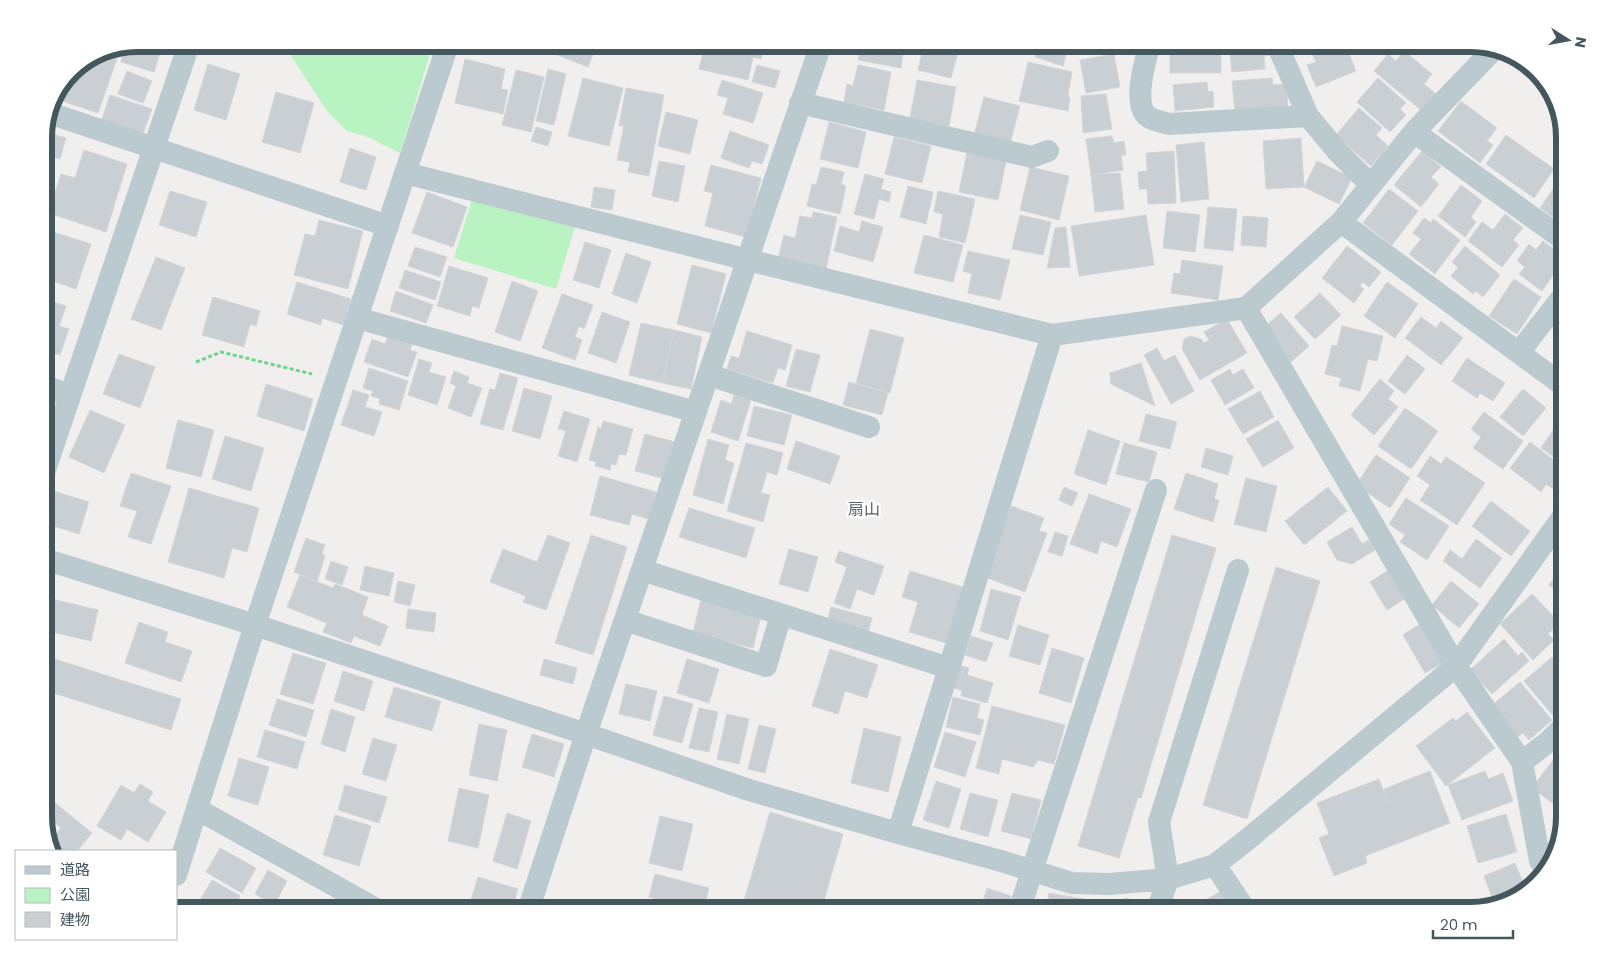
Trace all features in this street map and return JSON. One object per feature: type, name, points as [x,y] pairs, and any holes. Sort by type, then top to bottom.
[{"type":"street","points":[[53,446],[186,52]]},
{"type":"street","points":[[178,869],[336,380],[445,52]]},
{"type":"street","points":[[531,902],[586,734],[818,52]]},
{"type":"street","points":[[1148,52],[1140,93],[1143,111],[1150,118],[1169,124],[1308,116]]},
{"type":"street","points":[[1280,52],[1308,116],[1337,151],[1371,185]]},
{"type":"street","points":[[405,173],[1052,335],[1246,308],[1341,222],[1414,132],[1489,54]]},
{"type":"street","points":[[800,103],[1032,157],[1048,151]]},
{"type":"street","points":[[55,115],[388,226]]},
{"type":"street","points":[[1414,132],[1555,234]]},
{"type":"street","points":[[1341,222],[1555,379]]},
{"type":"street","points":[[1519,352],[1555,306]]},
{"type":"street","points":[[1246,308],[1456,666],[1522,762],[1542,864]]},
{"type":"street","points":[[357,318],[696,412]]},
{"type":"street","points":[[898,833],[1052,335]]},
{"type":"street","points":[[709,375],[869,427]]},
{"type":"street","points":[[53,389],[70,395]]},
{"type":"street","points":[[1022,902],[1156,490]]},
{"type":"street","points":[[53,562],[256,625],[586,734],[748,790],[1072,883],[1109,884],[1168,878],[1215,864],[1456,666],[1556,527]]},
{"type":"street","points":[[642,570],[949,668]]},
{"type":"street","points":[[1161,902],[1168,878],[1159,822],[1238,570]]},
{"type":"street","points":[[625,620],[766,666],[781,615]]},
{"type":"street","points":[[1522,762],[1556,734]]},
{"type":"street","points":[[197,809],[364,902]]},
{"type":"street","points":[[1215,864],[1240,902]]},
{"type":"path","points":[[196,362],[222,352],[336,380]]},
{"type":"green space","points":[[291,52],[431,52],[400,153],[366,136],[347,131],[327,111],[291,56]]},
{"type":"green space","points":[[473,196],[575,227],[556,289],[454,258]]},
{"type":"building","points":[[160,52],[154,72],[121,62],[123,54]]},
{"type":"building","points":[[550,52],[594,52],[588,67]]},
{"type":"building","points":[[703,52],[763,52],[761,59],[753,57],[748,80],[699,69]]},
{"type":"building","points":[[860,52],[903,52],[901,68],[858,60]]},
{"type":"building","points":[[922,52],[958,52],[951,78],[918,70]]},
{"type":"building","points":[[1037,52],[1066,52],[1063,66],[1035,57]]},
{"type":"building","points":[[1170,52],[1221,52],[1221,73],[1170,73]]},
{"type":"building","points":[[1230,52],[1270,52],[1270,55],[1264,56],[1265,69],[1232,72]]},
{"type":"building","points":[[1312,52],[1348,52],[1356,71],[1316,87],[1307,65],[1316,62]]},
{"type":"building","points":[[1405,52],[1432,74],[1424,84],[1436,94],[1422,111],[1374,71],[1388,54],[1396,61]]},
{"type":"building","points":[[1114,54],[1120,87],[1086,93],[1080,60]]},
{"type":"building","points":[[118,55],[98,113],[61,101],[81,74],[95,64]]},
{"type":"building","points":[[465,59],[505,69],[501,89],[508,90],[503,114],[455,103]]},
{"type":"building","points":[[1028,62],[1072,72],[1068,95],[1070,99],[1068,111],[1019,101]]},
{"type":"building","points":[[208,64],[240,74],[226,120],[194,110]]},
{"type":"building","points":[[757,65],[780,71],[775,88],[752,82]]},
{"type":"building","points":[[858,65],[891,72],[884,110],[844,102],[847,84],[853,86]]},
{"type":"building","points":[[548,69],[566,74],[554,125],[536,121]]},
{"type":"building","points":[[516,70],[544,77],[531,132],[502,125]]},
{"type":"building","points":[[127,71],[152,81],[143,103],[118,94]]},
{"type":"building","points":[[583,78],[623,88],[609,146],[568,136]]},
{"type":"building","points":[[1272,78],[1273,85],[1286,84],[1288,108],[1235,113],[1232,81]]},
{"type":"building","points":[[1378,78],[1406,103],[1400,109],[1406,115],[1390,132],[1357,102]]},
{"type":"building","points":[[722,80],[763,93],[753,123],[723,114],[728,98],[717,95]]},
{"type":"building","points":[[917,80],[956,87],[949,126],[910,118]]},
{"type":"building","points":[[1207,82],[1208,92],[1213,91],[1214,107],[1175,111],[1173,85]]},
{"type":"building","points":[[626,88],[664,95],[649,176],[628,172],[630,162],[617,160],[624,126],[619,126]]},
{"type":"building","points":[[276,92],[314,103],[300,153],[262,142]]},
{"type":"building","points":[[1106,94],[1112,129],[1083,133],[1081,96]]},
{"type":"building","points":[[110,95],[152,109],[142,136],[101,122]]},
{"type":"building","points":[[984,97],[1020,106],[1010,144],[974,135]]},
{"type":"building","points":[[1461,101],[1497,128],[1487,141],[1493,145],[1480,163],[1438,131]]},
{"type":"building","points":[[1359,108],[1382,128],[1376,135],[1388,146],[1371,166],[1336,135]]},
{"type":"building","points":[[666,112],[698,120],[690,154],[658,146]]},
{"type":"building","points":[[829,122],[866,132],[858,168],[820,159]]},
{"type":"building","points":[[536,127],[552,132],[548,146],[531,141]]},
{"type":"building","points":[[730,131],[769,145],[762,164],[752,161],[749,168],[721,158]]},
{"type":"building","points":[[53,134],[66,138],[60,159],[53,157]]},
{"type":"building","points":[[1506,135],[1554,169],[1534,198],[1486,164]]},
{"type":"building","points":[[1112,136],[1114,143],[1124,141],[1126,155],[1121,155],[1123,170],[1091,175],[1086,139]]},
{"type":"building","points":[[894,137],[931,146],[922,183],[885,174]]},
{"type":"building","points":[[1301,138],[1304,187],[1266,189],[1263,141]]},
{"type":"building","points":[[1204,142],[1209,199],[1181,202],[1176,145]]},
{"type":"building","points":[[350,148],[376,157],[366,190],[340,182]]},
{"type":"building","points":[[84,150],[127,164],[106,232],[53,214],[53,200],[61,174],[75,178]]},
{"type":"building","points":[[1174,151],[1176,203],[1148,204],[1147,189],[1139,189],[1138,172],[1147,171],[1146,153]]},
{"type":"building","points":[[1422,151],[1441,167],[1431,177],[1439,184],[1421,207],[1394,185]]},
{"type":"building","points":[[967,153],[1006,161],[998,200],[959,192]]},
{"type":"building","points":[[659,161],[685,166],[678,202],[652,196]]},
{"type":"building","points":[[1317,161],[1352,178],[1339,204],[1304,187]]},
{"type":"building","points":[[711,165],[761,178],[746,237],[705,226],[713,193],[704,191]]},
{"type":"building","points":[[821,167],[844,172],[841,184],[846,186],[840,214],[807,206],[812,184],[816,185]]},
{"type":"building","points":[[1030,167],[1069,176],[1059,220],[1020,210]]},
{"type":"building","points":[[1120,173],[1124,209],[1095,212],[1091,175]]},
{"type":"building","points":[[865,174],[884,179],[881,189],[891,192],[889,202],[879,199],[874,219],[854,214]]},
{"type":"building","points":[[1461,185],[1482,201],[1471,217],[1476,222],[1465,237],[1438,216]]},
{"type":"building","points":[[908,186],[933,192],[926,224],[900,217]]},
{"type":"building","points":[[1555,186],[1555,219],[1540,208]]},
{"type":"building","points":[[594,187],[615,190],[612,210],[591,207]]},
{"type":"building","points":[[1389,189],[1418,211],[1392,245],[1363,223]]},
{"type":"building","points":[[170,191],[207,202],[196,237],[159,225]]},
{"type":"building","points":[[938,191],[975,199],[965,243],[939,237],[943,214],[934,212]]},
{"type":"building","points":[[427,192],[467,207],[453,247],[412,233]]},
{"type":"building","points":[[1208,207],[1237,209],[1233,251],[1204,248]]},
{"type":"building","points":[[1167,211],[1200,215],[1195,252],[1163,248]]},
{"type":"building","points":[[813,212],[837,217],[826,269],[778,259],[784,235],[795,238],[800,216],[812,218]]},
{"type":"building","points":[[1505,214],[1523,228],[1513,240],[1519,245],[1502,267],[1468,241],[1482,222],[1493,230]]},
{"type":"building","points":[[1020,215],[1051,222],[1043,255],[1012,249]]},
{"type":"building","points":[[1146,215],[1154,265],[1079,276],[1071,226]]},
{"type":"building","points":[[1243,216],[1268,218],[1266,247],[1241,245]]},
{"type":"building","points":[[1424,218],[1431,223],[1433,219],[1460,240],[1435,274],[1409,254],[1421,239],[1413,233]]},
{"type":"building","points":[[319,220],[363,231],[348,289],[294,275],[305,234],[315,236]]},
{"type":"building","points":[[862,221],[883,227],[873,262],[834,251],[840,226],[859,232]]},
{"type":"building","points":[[1066,227],[1070,267],[1047,268],[1055,228]]},
{"type":"building","points":[[53,232],[91,244],[76,289],[53,281]]},
{"type":"building","points":[[924,235],[963,245],[953,282],[914,273]]},
{"type":"building","points":[[1543,241],[1555,250],[1555,272],[1542,291],[1519,274],[1525,267],[1517,261],[1529,244],[1536,250]]},
{"type":"building","points":[[585,242],[611,250],[599,288],[573,280]]},
{"type":"building","points":[[1347,246],[1381,272],[1369,287],[1363,282],[1360,286],[1364,289],[1354,303],[1322,278]]},
{"type":"building","points":[[1465,246],[1500,275],[1483,297],[1476,291],[1473,294],[1451,276],[1458,267],[1452,262]]},
{"type":"building","points":[[415,247],[447,257],[440,277],[408,266]]},
{"type":"building","points":[[968,251],[1010,260],[1000,300],[968,293],[972,274],[963,271]]},
{"type":"building","points":[[626,253],[651,262],[637,303],[612,294]]},
{"type":"building","points":[[156,257],[185,268],[161,330],[131,319]]},
{"type":"building","points":[[1182,260],[1223,266],[1218,300],[1171,293],[1174,273],[1180,274]]},
{"type":"building","points":[[692,265],[726,274],[711,333],[677,324]]},
{"type":"building","points":[[449,266],[488,278],[479,308],[472,306],[470,316],[437,306]]},
{"type":"building","points":[[405,270],[441,282],[435,300],[399,288]]},
{"type":"building","points":[[1514,279],[1541,297],[1517,334],[1489,316]]},
{"type":"building","points":[[512,281],[538,291],[520,341],[495,332]]},
{"type":"building","points":[[297,282],[351,299],[343,325],[322,318],[321,325],[287,314]]},
{"type":"building","points":[[1387,282],[1418,304],[1395,338],[1364,316]]},
{"type":"building","points":[[396,291],[433,305],[426,323],[390,311]]},
{"type":"building","points":[[1320,293],[1341,315],[1315,339],[1294,317]]},
{"type":"building","points":[[562,294],[593,305],[584,329],[579,326],[575,337],[582,340],[575,360],[542,348]]},
{"type":"building","points":[[213,297],[260,311],[256,326],[250,324],[244,347],[202,335]]},
{"type":"building","points":[[53,302],[66,306],[59,326],[69,329],[60,355],[53,353]]},
{"type":"building","points":[[602,312],[630,322],[616,363],[588,353]]},
{"type":"building","points":[[1281,313],[1309,346],[1291,362],[1262,329]]},
{"type":"building","points":[[1421,317],[1436,328],[1441,321],[1463,338],[1441,365],[1405,338]]},
{"type":"building","points":[[1227,319],[1247,353],[1200,380],[1182,349],[1184,339],[1190,336],[1201,339],[1204,343],[1209,340],[1204,332]]},
{"type":"building","points":[[641,323],[674,330],[662,383],[629,375]]},
{"type":"building","points":[[1342,326],[1383,336],[1377,361],[1368,359],[1360,391],[1339,386],[1341,378],[1325,374],[1332,345],[1337,346]]},
{"type":"building","points":[[870,329],[904,338],[890,393],[856,383]]},
{"type":"building","points":[[674,330],[702,337],[691,389],[662,383]]},
{"type":"building","points":[[747,331],[792,345],[785,370],[778,368],[773,383],[727,369],[731,356],[739,358]]},
{"type":"building","points":[[388,337],[412,345],[410,350],[417,352],[408,377],[364,362],[372,339],[385,344]]},
{"type":"building","points":[[1157,348],[1164,361],[1175,355],[1194,391],[1171,404],[1144,355]]},
{"type":"building","points":[[796,349],[820,355],[810,392],[786,386]]},
{"type":"building","points":[[119,354],[155,367],[140,408],[103,394]]},
{"type":"building","points":[[1407,355],[1425,369],[1405,394],[1388,381]]},
{"type":"building","points":[[1467,358],[1505,383],[1493,401],[1480,393],[1477,398],[1452,381]]},
{"type":"building","points":[[419,359],[432,363],[429,372],[446,377],[437,405],[408,395]]},
{"type":"building","points":[[1141,363],[1155,406],[1111,384],[1110,373]]},
{"type":"building","points":[[369,368],[408,381],[399,410],[379,404],[380,399],[371,396],[373,391],[363,388]]},
{"type":"building","points":[[1230,369],[1233,375],[1243,369],[1254,388],[1225,405],[1211,380]]},
{"type":"building","points":[[454,371],[469,377],[467,383],[482,388],[471,417],[448,408],[456,386],[450,383]]},
{"type":"building","points":[[500,373],[518,378],[503,430],[480,424],[490,389],[495,390]]},
{"type":"building","points":[[1380,379],[1394,391],[1388,399],[1398,407],[1374,435],[1351,415]]},
{"type":"building","points":[[849,382],[888,393],[882,415],[843,405]]},
{"type":"building","points":[[266,384],[313,399],[304,431],[257,416]]},
{"type":"building","points":[[524,388],[552,396],[540,439],[512,431]]},
{"type":"building","points":[[1523,389],[1546,408],[1523,436],[1500,417]]},
{"type":"building","points":[[353,390],[369,395],[365,407],[382,412],[374,436],[341,425]]},
{"type":"building","points":[[1260,391],[1274,417],[1243,434],[1228,409]]},
{"type":"building","points":[[734,395],[751,400],[738,441],[711,432],[721,400],[731,404]]},
{"type":"building","points":[[754,406],[792,415],[784,445],[747,436]]},
{"type":"building","points":[[1405,408],[1438,431],[1411,469],[1378,446]]},
{"type":"building","points":[[90,410],[125,425],[104,473],[69,457]]},
{"type":"building","points":[[564,411],[590,419],[577,462],[558,456],[566,431],[558,429]]},
{"type":"building","points":[[1484,412],[1523,441],[1503,469],[1473,448],[1481,437],[1471,429]]},
{"type":"building","points":[[1146,414],[1177,422],[1170,449],[1139,441]]},
{"type":"building","points":[[178,420],[214,430],[201,477],[166,468]]},
{"type":"building","points":[[1278,420],[1294,448],[1263,467],[1246,439]]},
{"type":"building","points":[[603,421],[633,429],[626,455],[619,454],[616,465],[611,464],[610,470],[595,466],[596,462],[589,460],[598,427],[601,429]]},
{"type":"building","points":[[1555,427],[1555,458],[1541,448]]},
{"type":"building","points":[[1088,430],[1120,441],[1106,485],[1074,474]]},
{"type":"building","points":[[645,434],[675,442],[665,479],[635,471]]},
{"type":"building","points":[[225,436],[264,448],[251,491],[212,479]]},
{"type":"building","points":[[708,439],[729,445],[725,460],[734,463],[723,504],[693,495]]},
{"type":"building","points":[[796,441],[840,456],[830,484],[787,469]]},
{"type":"building","points":[[1530,442],[1555,461],[1556,491],[1546,484],[1541,492],[1510,468]]},
{"type":"building","points":[[746,443],[783,453],[777,475],[767,472],[761,493],[770,495],[763,522],[727,511]]},
{"type":"building","points":[[1124,443],[1157,452],[1149,482],[1116,474]]},
{"type":"building","points":[[1206,448],[1233,456],[1228,475],[1201,467]]},
{"type":"building","points":[[1376,455],[1410,478],[1390,508],[1356,485]]},
{"type":"building","points":[[1430,456],[1441,464],[1446,457],[1485,483],[1457,525],[1420,500],[1430,485],[1417,476]]},
{"type":"building","points":[[131,473],[171,486],[151,544],[128,537],[137,511],[120,506]]},
{"type":"building","points":[[1186,473],[1218,484],[1214,499],[1219,500],[1213,522],[1174,509]]},
{"type":"building","points":[[600,476],[656,492],[649,519],[632,514],[629,525],[590,515]]},
{"type":"building","points":[[1246,478],[1277,486],[1266,532],[1234,524]]},
{"type":"building","points":[[1064,487],[1078,493],[1072,506],[1059,500]]},
{"type":"building","points":[[1328,487],[1347,511],[1304,545],[1285,521]]},
{"type":"building","points":[[189,488],[259,508],[247,552],[232,548],[224,578],[168,562]]},
{"type":"building","points":[[53,491],[89,502],[79,534],[53,526]]},
{"type":"building","points":[[1089,494],[1131,509],[1117,547],[1101,541],[1097,554],[1070,544]]},
{"type":"building","points":[[1406,498],[1449,526],[1427,560],[1400,542],[1405,535],[1389,524]]},
{"type":"building","points":[[1491,501],[1530,531],[1511,556],[1472,526]]},
{"type":"building","points":[[1011,506],[1044,518],[1039,531],[1047,533],[1025,592],[985,577]]},
{"type":"building","points":[[689,508],[755,528],[746,558],[679,537]]},
{"type":"building","points":[[1352,527],[1362,544],[1369,540],[1375,550],[1352,564],[1337,560],[1327,542]]},
{"type":"building","points":[[1055,532],[1068,536],[1062,556],[1048,552]]},
{"type":"building","points":[[548,535],[570,543],[546,610],[523,602],[526,596],[490,582],[503,549],[537,562]]},
{"type":"building","points":[[591,535],[627,547],[593,655],[555,643]]},
{"type":"building","points":[[1172,535],[1216,548],[1141,798],[1138,797],[1119,858],[1078,846]]},
{"type":"building","points":[[306,538],[325,545],[322,553],[325,556],[317,581],[294,572]]},
{"type":"building","points":[[1476,539],[1502,558],[1480,588],[1443,561],[1450,550],[1462,559]]},
{"type":"building","points":[[789,549],[818,557],[808,592],[779,584]]},
{"type":"building","points":[[839,551],[884,566],[874,595],[857,589],[850,609],[834,603],[847,567],[835,562]]},
{"type":"building","points":[[331,561],[348,567],[342,585],[325,579]]},
{"type":"building","points":[[365,566],[394,573],[389,596],[360,590]]},
{"type":"building","points":[[1276,567],[1320,581],[1247,819],[1203,805]]},
{"type":"building","points":[[1389,570],[1406,598],[1387,610],[1370,582]]},
{"type":"building","points":[[910,571],[963,587],[946,643],[909,632],[918,602],[902,597]]},
{"type":"building","points":[[300,575],[333,588],[335,584],[368,597],[362,615],[388,626],[380,646],[354,636],[351,643],[323,632],[327,623],[287,607]]},
{"type":"building","points":[[1556,576],[1556,590],[1549,585]]},
{"type":"building","points":[[398,581],[415,585],[410,606],[394,602]]},
{"type":"building","points":[[1451,581],[1479,604],[1459,628],[1432,605]]},
{"type":"building","points":[[991,589],[1021,597],[1008,640],[980,631]]},
{"type":"building","points":[[1532,594],[1556,619],[1556,627],[1548,634],[1554,640],[1533,660],[1500,624]]},
{"type":"building","points":[[53,599],[98,610],[91,641],[53,632]]},
{"type":"building","points":[[701,599],[761,615],[753,648],[693,633]]},
{"type":"building","points":[[831,607],[872,618],[868,633],[827,622]]},
{"type":"building","points":[[408,609],[436,613],[434,632],[406,628]]},
{"type":"building","points":[[139,622],[168,632],[165,642],[192,651],[181,682],[125,663]]},
{"type":"building","points":[[1420,624],[1444,662],[1425,673],[1403,635]]},
{"type":"building","points":[[1018,625],[1049,635],[1040,665],[1009,656]]},
{"type":"building","points":[[971,636],[993,643],[986,662],[965,655]]},
{"type":"building","points":[[1504,639],[1518,656],[1522,652],[1529,661],[1492,694],[1470,670]]},
{"type":"building","points":[[1052,648],[1084,658],[1071,703],[1039,693]]},
{"type":"building","points":[[830,649],[878,665],[867,698],[845,691],[838,714],[812,706]]},
{"type":"building","points":[[293,653],[326,663],[313,704],[280,694]]},
{"type":"building","points":[[1552,657],[1556,662],[1555,718],[1524,681]]},
{"type":"building","points":[[53,659],[181,699],[171,730],[53,693]]},
{"type":"building","points":[[544,659],[577,668],[573,684],[540,675]]},
{"type":"building","points":[[687,659],[719,669],[709,703],[677,693]]},
{"type":"building","points":[[958,665],[969,668],[967,675],[993,683],[987,703],[961,696],[962,691],[952,687]]},
{"type":"building","points":[[343,671],[373,681],[364,711],[334,701]]},
{"type":"building","points":[[1520,682],[1552,720],[1529,740],[1523,733],[1516,738],[1490,707]]},
{"type":"building","points":[[626,684],[657,691],[650,721],[619,714]]},
{"type":"building","points":[[394,687],[441,701],[432,731],[385,717]]},
{"type":"building","points":[[664,696],[693,704],[682,743],[653,735]]},
{"type":"building","points":[[953,697],[980,704],[977,718],[984,720],[980,735],[946,727]]},
{"type":"building","points":[[277,699],[314,710],[306,737],[269,725]]},
{"type":"building","points":[[992,706],[1065,725],[1054,764],[1038,760],[1033,767],[1002,759],[999,774],[976,768]]},
{"type":"building","points":[[699,708],[718,712],[709,752],[689,748]]},
{"type":"building","points":[[331,709],[355,717],[345,752],[321,744]]},
{"type":"building","points":[[1467,712],[1495,748],[1446,786],[1416,746],[1453,718],[1456,721]]},
{"type":"building","points":[[727,714],[749,719],[739,764],[717,759]]},
{"type":"building","points":[[479,724],[507,730],[497,781],[469,775]]},
{"type":"building","points":[[759,725],[776,729],[765,773],[748,769]]},
{"type":"building","points":[[864,728],[901,737],[888,792],[851,783]]},
{"type":"building","points":[[265,730],[305,742],[297,769],[257,757]]},
{"type":"building","points":[[945,732],[976,742],[965,777],[934,767]]},
{"type":"building","points":[[532,734],[564,744],[554,777],[522,767]]},
{"type":"building","points":[[373,738],[397,745],[386,781],[362,774]]},
{"type":"building","points":[[1556,756],[1556,806],[1532,788]]},
{"type":"building","points":[[239,758],[269,767],[258,805],[228,796]]},
{"type":"building","points":[[1430,771],[1450,823],[1365,856],[1367,863],[1334,876],[1319,838],[1329,834],[1317,803],[1379,779],[1388,803],[1384,789]]},
{"type":"building","points":[[1485,771],[1488,779],[1503,773],[1513,801],[1462,820],[1448,785]]},
{"type":"building","points":[[936,781],[961,789],[949,828],[923,820]]},
{"type":"building","points":[[140,784],[153,792],[148,801],[166,812],[148,842],[127,829],[121,840],[97,826],[121,785],[134,793]]},
{"type":"building","points":[[345,785],[387,797],[379,823],[338,810]]},
{"type":"building","points":[[459,788],[489,795],[478,848],[448,841]]},
{"type":"building","points":[[970,793],[998,800],[988,837],[960,829]]},
{"type":"building","points":[[1012,793],[1041,800],[1031,839],[1001,831]]},
{"type":"building","points":[[54,802],[92,833],[78,850],[59,850],[55,836],[61,828],[53,821]]},
{"type":"building","points":[[770,812],[843,834],[824,902],[744,902]]},
{"type":"building","points":[[507,813],[531,821],[517,869],[493,861]]},
{"type":"building","points":[[1506,814],[1517,852],[1478,863],[1467,826]]},
{"type":"building","points":[[335,815],[371,826],[359,866],[323,855]]},
{"type":"building","points":[[660,816],[693,824],[682,871],[649,863]]},
{"type":"building","points":[[220,848],[256,868],[242,893],[206,872]]},
{"type":"building","points":[[1515,863],[1523,884],[1513,891],[1493,900],[1484,876]]},
{"type":"building","points":[[268,870],[287,881],[276,902],[269,902],[255,894]]},
{"type":"building","points":[[655,874],[709,888],[705,902],[668,902],[649,897]]},
{"type":"building","points":[[478,877],[518,889],[514,902],[470,902]]},
{"type":"building","points":[[212,880],[240,896],[237,902],[199,902]]},
{"type":"building","points":[[987,888],[1011,896],[1009,902],[983,902]]},
{"type":"building","points":[[1226,888],[1235,902],[1202,902]]},
{"type":"building","points":[[1049,893],[1084,899],[1084,902],[1048,902]]},
{"type":"building","points":[[1125,898],[1138,902],[1124,902]]},
{"type":"district","name":"扇山","points":[[864,509]]}]
